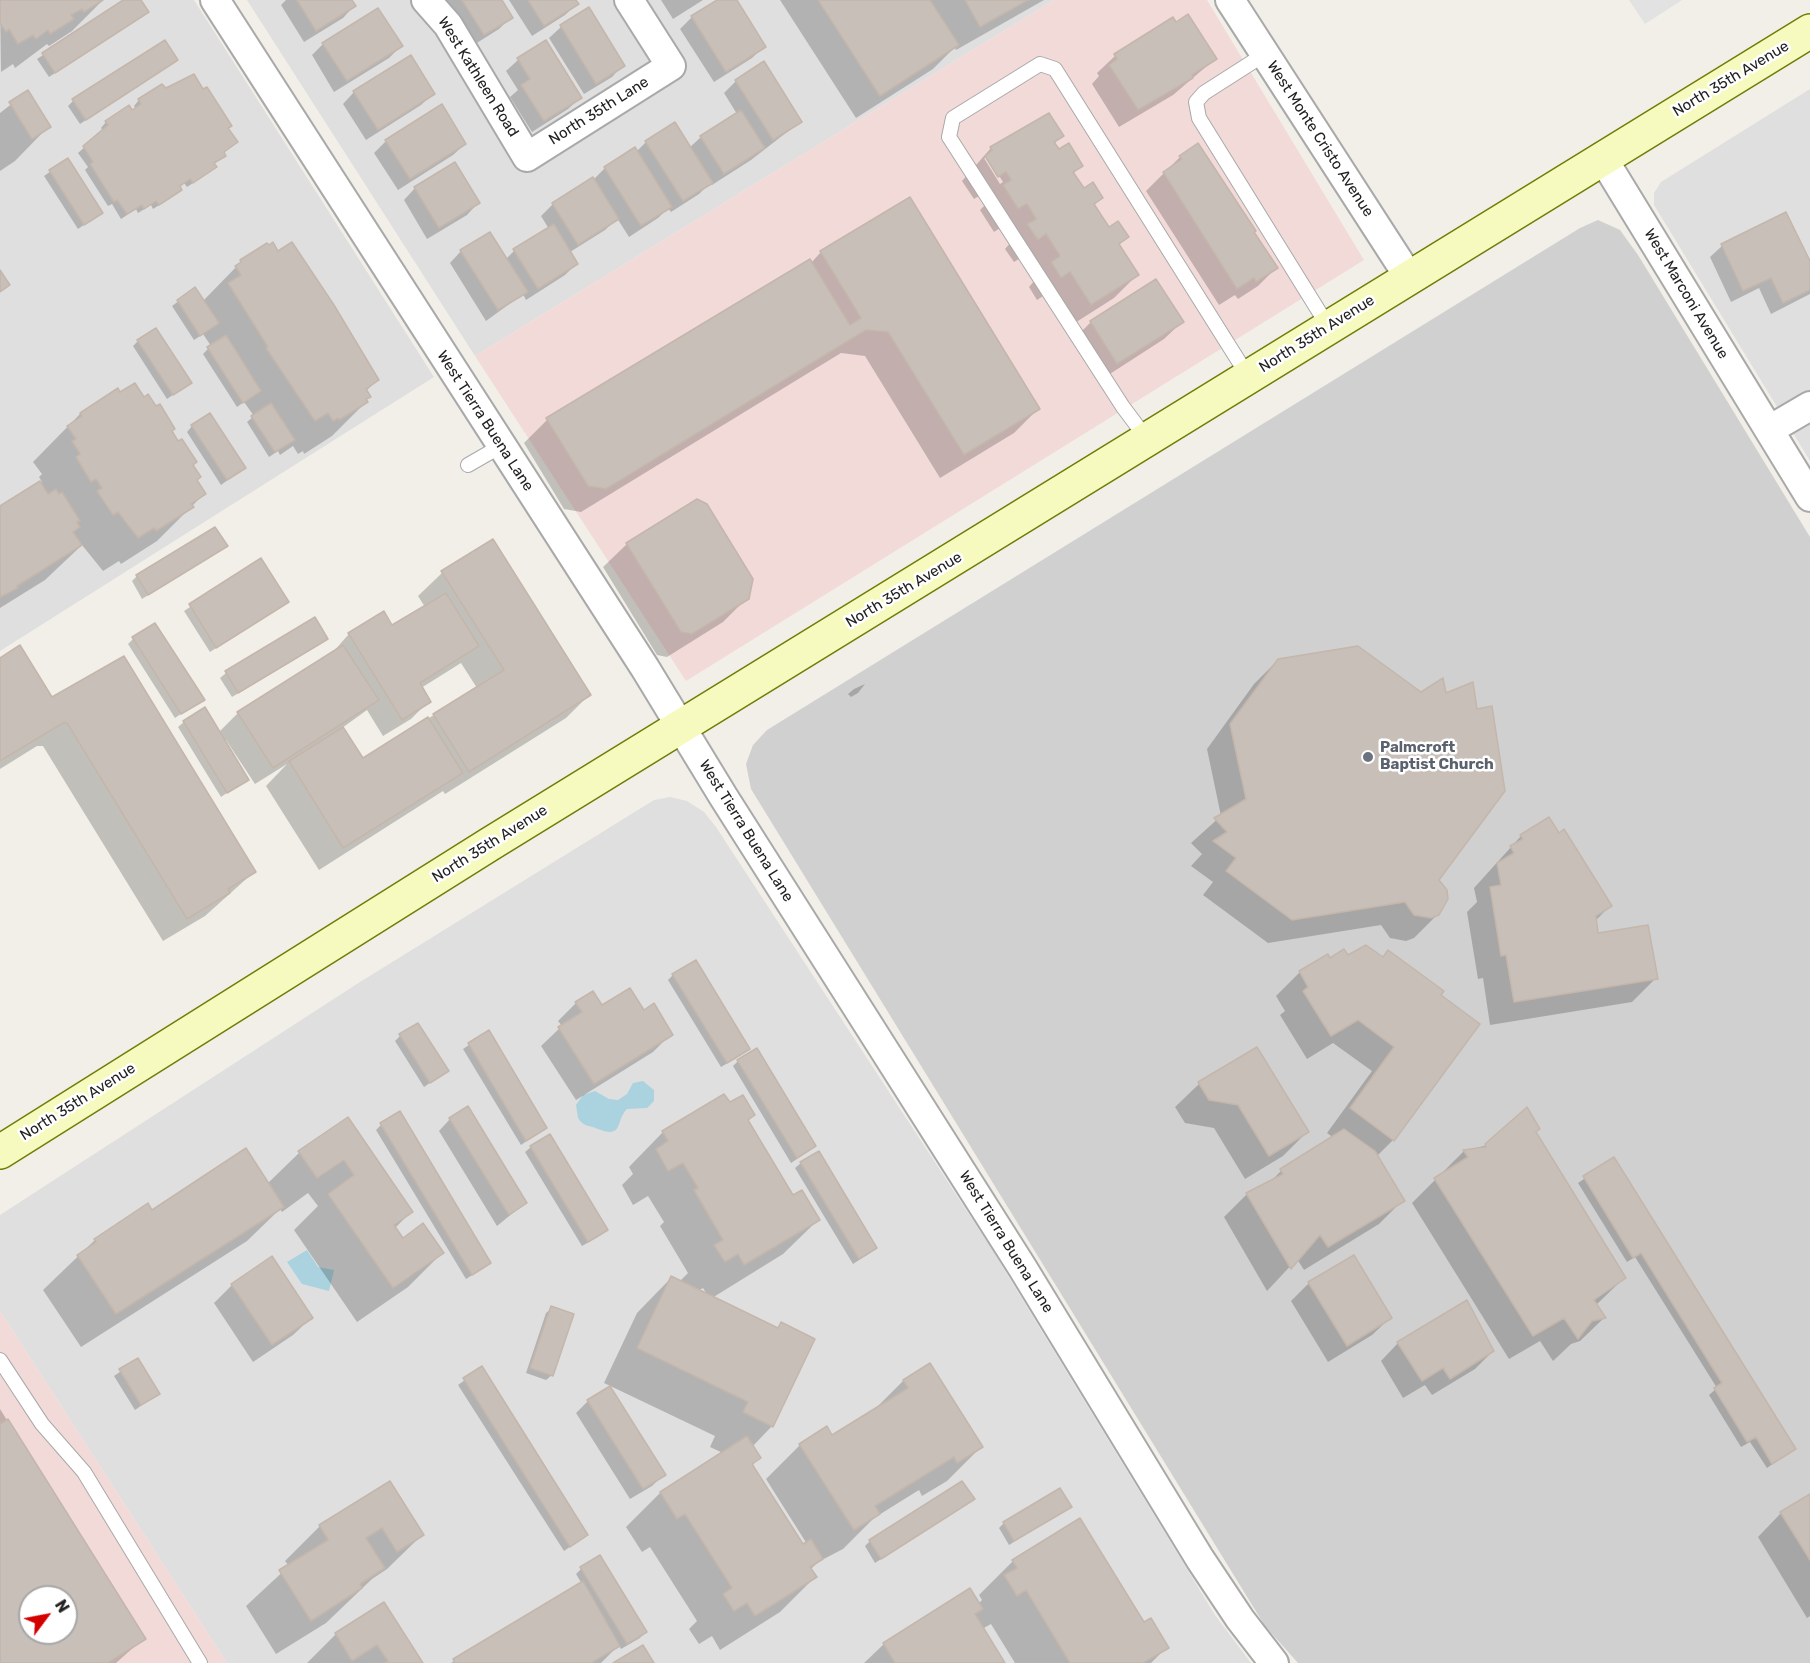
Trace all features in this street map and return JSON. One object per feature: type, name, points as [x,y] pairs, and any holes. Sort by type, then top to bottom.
[{"type":"main road","name":"North 35th Avenue","points":[[0,1152],[681,726],[1810,31]]},
{"type":"street","name":"West Tierra Buena Lane","points":[[215,0],[681,726],[1022,1267],[1200,1559],[1240,1619],[1274,1663]]},
{"type":"street","name":"West Kathleen Road","points":[[426,0],[448,25],[527,157]]},
{"type":"street","name":"North 35th Lane","points":[[527,157],[670,66],[629,0]]},
{"type":"street","name":"West Monte Cristo Avenue","points":[[1230,0],[1409,278]]},
{"type":"street","name":"West Marconi Avenue","points":[[1602,158],[1810,497]]},
{"type":"street","points":[[1769,430],[1810,406]]},
{"type":"lane","points":[[1265,54],[1204,93],[1196,102],[1199,118],[1329,326]]},
{"type":"lane","points":[[1148,439],[1123,407],[949,137],[953,118],[972,106],[1040,64],[1055,69],[1248,376]]},
{"type":"lane","points":[[468,465],[501,446]]},
{"type":"lane","points":[[0,1360],[42,1424],[84,1472],[200,1663]]},
{"type":"shaded area","points":[[0,0],[194,0],[434,377],[0,651]]},
{"type":"shaded area","points":[[247,0],[1054,0],[475,356]]},
{"type":"shaded area","points":[[1054,0],[1207,0],[1364,260],[686,681],[475,356]]},
{"type":"shaded area","points":[[1629,0],[1682,0],[1645,24]]},
{"type":"shaded area","points":[[1810,89],[1810,461],[1654,205],[1654,193],[1661,182]]},
{"type":"shaded area","name":"Palmcroft Baptist Church","points":[[1598,220],[1620,230],[1638,255],[1810,537],[1810,1663],[1298,1663],[1265,1626],[751,789],[746,764],[753,745],[767,730],[1580,228]]},
{"type":"shaded area","points":[[670,797],[687,801],[704,812],[716,827],[991,1248],[1215,1615],[1251,1663],[227,1663],[0,1311],[0,1215],[360,982],[654,800]]},
{"type":"shaded area","points":[[0,1311],[227,1663],[0,1663]]},
{"type":"water","points":[[643,1081],[654,1090],[654,1101],[647,1108],[627,1109],[618,1127],[612,1132],[582,1123],[578,1118],[576,1105],[583,1095],[595,1091],[609,1099],[618,1100],[627,1094],[633,1083]]},
{"type":"water","points":[[307,1250],[318,1267],[334,1270],[329,1291],[302,1284],[287,1262]]},
{"type":"building","points":[[0,0],[103,0],[84,12],[82,9],[71,15],[74,19],[50,34],[48,30],[36,39],[33,35],[18,44],[9,29],[6,32],[0,23]]},
{"type":"building","points":[[123,0],[141,0],[149,12],[55,73],[42,53]]},
{"type":"building","points":[[297,0],[352,0],[356,6],[316,31]]},
{"type":"building","points":[[462,0],[502,0],[513,18],[484,35]]},
{"type":"building","points":[[528,0],[576,0],[579,4],[544,26]]},
{"type":"building","points":[[717,0],[737,0],[766,47],[726,72],[691,16]]},
{"type":"building","points":[[818,0],[930,0],[959,45],[880,96]]},
{"type":"building","points":[[965,0],[1028,0],[980,27]]},
{"type":"building","points":[[589,7],[625,66],[596,84],[560,25]]},
{"type":"building","points":[[378,8],[403,46],[347,81],[322,43]]},
{"type":"building","points":[[1188,14],[1217,59],[1192,75],[1193,78],[1138,110],[1109,65],[1117,59],[1114,54],[1173,17],[1176,22]]},
{"type":"building","points":[[165,40],[178,60],[86,120],[72,99]]},
{"type":"building","points":[[546,40],[582,98],[544,121],[521,85],[530,79],[517,58]]},
{"type":"building","points":[[411,55],[435,94],[378,130],[353,91]]},
{"type":"building","points":[[764,61],[802,122],[773,140],[735,80]]},
{"type":"building","points":[[194,74],[203,89],[207,87],[232,126],[228,128],[238,142],[224,152],[226,156],[214,163],[217,167],[193,183],[190,179],[180,186],[182,190],[159,205],[156,201],[144,209],[142,205],[127,214],[117,200],[114,202],[90,164],[93,162],[83,146],[108,125],[105,121],[129,105],[132,110],[141,104],[138,99],[162,84],[166,88]]},
{"type":"building","points":[[28,90],[51,127],[32,139],[9,102]]},
{"type":"building","points":[[442,104],[466,144],[410,179],[385,140]]},
{"type":"building","points":[[741,110],[765,148],[724,174],[700,136]]},
{"type":"building","points":[[1049,113],[1064,136],[1054,142],[1059,149],[1069,143],[1083,166],[1073,172],[1084,188],[1093,182],[1103,198],[1094,204],[1109,227],[1118,221],[1129,237],[1119,244],[1139,275],[1091,305],[1070,272],[1061,278],[1051,262],[1060,256],[1046,234],[1038,240],[1027,224],[1036,219],[1027,204],[1018,209],[1003,185],[1011,180],[1006,172],[998,177],[985,156],[992,150],[990,147]]},
{"type":"building","points":[[675,122],[713,183],[683,201],[645,141]]},
{"type":"building","points":[[1198,143],[1278,268],[1256,282],[1254,278],[1237,289],[1163,172],[1182,159],[1179,156]]},
{"type":"building","points":[[635,147],[672,207],[641,226],[604,167]]},
{"type":"building","points":[[68,158],[103,213],[84,225],[49,170]]},
{"type":"building","points":[[455,162],[480,203],[439,228],[414,187]]},
{"type":"building","points":[[593,177],[619,219],[578,245],[552,203]]},
{"type":"building","points":[[910,197],[1040,409],[964,455],[888,332],[866,330],[606,489],[588,486],[546,418],[810,259],[850,325],[861,318],[820,251]]},
{"type":"building","points":[[1786,212],[1810,261],[1810,290],[1783,303],[1771,278],[1743,291],[1721,244]]},
{"type":"building","points":[[554,224],[578,264],[538,289],[513,249]]},
{"type":"building","points":[[490,232],[528,292],[498,310],[460,250]]},
{"type":"building","points":[[273,242],[278,251],[292,242],[334,305],[379,380],[366,389],[371,397],[366,399],[368,402],[339,420],[338,418],[333,421],[328,413],[315,421],[266,348],[268,347],[228,283],[241,275],[235,266],[241,262],[240,260],[267,243],[269,245]]},
{"type":"building","points":[[0,270],[10,285],[0,292]]},
{"type":"building","points":[[1156,279],[1184,322],[1117,364],[1090,321]]},
{"type":"building","points":[[195,287],[219,323],[200,336],[177,300]]},
{"type":"building","points":[[156,328],[192,383],[173,395],[137,340]]},
{"type":"building","points":[[226,335],[261,391],[243,403],[207,347]]},
{"type":"building","points":[[135,383],[144,397],[148,394],[156,406],[160,404],[175,429],[172,431],[178,441],[182,439],[197,462],[193,465],[201,477],[197,480],[206,494],[191,504],[194,507],[156,531],[154,528],[138,538],[118,512],[113,515],[97,491],[102,488],[96,479],[91,482],[76,457],[80,454],[72,441],[76,439],[67,426],[82,416],[80,413],[118,388],[120,392]]},
{"type":"building","points":[[271,403],[295,440],[275,452],[251,416]]},
{"type":"building","points":[[210,413],[246,468],[227,480],[191,425]]},
{"type":"building","points":[[40,481],[48,494],[56,489],[59,494],[62,492],[80,521],[77,522],[80,527],[73,532],[82,545],[17,586],[18,588],[0,597],[0,506]]},
{"type":"building","points":[[697,499],[707,504],[753,579],[749,599],[692,634],[681,632],[626,543]]},
{"type":"building","points":[[215,527],[228,546],[148,595],[136,575]]},
{"type":"building","points":[[493,539],[591,695],[469,772],[433,714],[504,670],[441,571]]},
{"type":"building","points":[[261,558],[289,602],[216,648],[189,604]]},
{"type":"building","points":[[446,593],[479,646],[420,683],[431,702],[402,720],[348,633],[384,611],[392,625]]},
{"type":"building","points":[[315,617],[328,639],[238,693],[225,671]]},
{"type":"building","points":[[155,623],[205,700],[181,714],[132,637]]},
{"type":"building","points":[[20,645],[52,697],[124,656],[256,872],[228,889],[230,893],[187,919],[67,723],[63,723],[0,761],[0,658]]},
{"type":"building","points":[[343,645],[379,700],[273,768],[237,712]]},
{"type":"building","name":"Palmcroft Baptist Church","points":[[1358,646],[1421,692],[1443,678],[1446,693],[1473,682],[1477,709],[1492,706],[1505,791],[1439,880],[1447,890],[1448,899],[1439,915],[1431,918],[1414,915],[1405,902],[1292,920],[1226,871],[1236,858],[1213,841],[1227,832],[1214,818],[1246,799],[1230,724],[1278,659]]},
{"type":"building","points":[[205,707],[249,780],[227,793],[183,721]]},
{"type":"building","points":[[428,717],[463,773],[343,848],[289,761],[343,727],[363,758]]},
{"type":"building","points":[[1549,817],[1559,833],[1564,829],[1612,906],[1596,916],[1598,933],[1648,925],[1658,979],[1514,1002],[1506,955],[1501,956],[1490,887],[1501,885],[1497,863],[1514,853],[1510,846],[1523,839],[1520,835]]},
{"type":"building","points":[[1366,945],[1383,957],[1388,950],[1444,991],[1441,995],[1480,1024],[1394,1141],[1350,1108],[1394,1047],[1358,1020],[1331,1036],[1303,991],[1308,987],[1299,971],[1328,954],[1330,958],[1344,949],[1348,955]]},
{"type":"building","points":[[696,960],[750,1049],[727,1063],[672,974]]},
{"type":"building","points":[[630,988],[644,1010],[654,1003],[673,1035],[594,1084],[558,1027],[582,1012],[575,1002],[593,991],[602,1005]]},
{"type":"building","points":[[418,1023],[449,1071],[430,1083],[399,1034]]},
{"type":"building","points":[[489,1030],[547,1128],[526,1141],[468,1043]]},
{"type":"building","points":[[1257,1047],[1309,1132],[1269,1156],[1238,1105],[1209,1100],[1198,1082]]},
{"type":"building","points":[[757,1048],[816,1146],[797,1158],[737,1060]]},
{"type":"building","points":[[724,1094],[730,1102],[743,1095],[755,1115],[748,1120],[793,1195],[802,1190],[820,1220],[744,1265],[738,1254],[725,1262],[714,1245],[723,1240],[694,1190],[698,1188],[683,1163],[668,1171],[656,1149],[668,1141],[662,1131]]},
{"type":"building","points":[[468,1106],[527,1203],[509,1215],[449,1118]]},
{"type":"building","points":[[1527,1107],[1540,1129],[1536,1132],[1626,1278],[1594,1300],[1606,1318],[1592,1321],[1578,1339],[1564,1318],[1533,1336],[1434,1178],[1468,1157],[1463,1150],[1486,1147],[1485,1144]]},
{"type":"building","points":[[400,1111],[491,1263],[472,1275],[380,1123]]},
{"type":"building","points":[[348,1117],[413,1212],[394,1225],[403,1238],[423,1223],[444,1253],[393,1288],[328,1194],[354,1175],[344,1160],[317,1178],[298,1151]]},
{"type":"building","points":[[1344,1129],[1375,1151],[1405,1201],[1328,1247],[1320,1235],[1291,1269],[1246,1193],[1283,1174],[1280,1169]]},
{"type":"building","points":[[550,1134],[608,1230],[588,1242],[530,1146]]},
{"type":"building","points":[[246,1148],[284,1207],[116,1314],[77,1255],[96,1242],[94,1239],[148,1203],[152,1210]]},
{"type":"building","points":[[819,1151],[877,1248],[859,1259],[800,1162]]},
{"type":"building","points":[[1614,1157],[1796,1449],[1772,1464],[1756,1437],[1747,1442],[1714,1388],[1722,1383],[1641,1253],[1633,1258],[1583,1176]]},
{"type":"building","points":[[1354,1255],[1392,1318],[1347,1346],[1308,1282]]},
{"type":"building","points":[[272,1256],[313,1318],[272,1345],[231,1284]]},
{"type":"building","points":[[671,1276],[778,1328],[781,1322],[815,1339],[773,1427],[743,1412],[748,1402],[637,1348]]},
{"type":"building","points":[[1467,1300],[1494,1351],[1450,1379],[1443,1368],[1422,1381],[1397,1342]]},
{"type":"building","points":[[551,1306],[574,1314],[553,1376],[530,1368]]},
{"type":"building","points":[[138,1358],[160,1394],[141,1405],[119,1369]]},
{"type":"building","points":[[930,1363],[983,1447],[957,1463],[954,1457],[875,1506],[880,1514],[854,1530],[799,1444],[827,1426],[832,1435],[908,1388],[903,1380]]},
{"type":"building","points":[[482,1366],[588,1535],[570,1547],[463,1378]]},
{"type":"building","points":[[610,1386],[666,1475],[643,1489],[587,1400]]},
{"type":"building","points":[[8,1419],[146,1639],[108,1663],[0,1663],[0,1424]]},
{"type":"building","points":[[747,1436],[761,1458],[752,1464],[803,1544],[811,1539],[823,1559],[810,1567],[817,1577],[755,1616],[747,1603],[734,1611],[723,1594],[732,1588],[685,1514],[677,1519],[660,1492]]},
{"type":"building","points":[[390,1481],[424,1535],[397,1552],[382,1528],[366,1538],[385,1568],[360,1584],[362,1588],[311,1621],[279,1570],[328,1540],[319,1525]]},
{"type":"building","points":[[962,1481],[975,1499],[881,1559],[869,1540]]},
{"type":"building","points":[[1060,1488],[1072,1507],[1014,1541],[1003,1522]]},
{"type":"building","points":[[1810,1494],[1810,1560],[1780,1512]]},
{"type":"building","points":[[1080,1518],[1144,1622],[1151,1618],[1169,1648],[1143,1663],[1070,1663],[1026,1590],[1017,1596],[1004,1575],[1017,1568],[1012,1560]]},
{"type":"building","points":[[600,1555],[647,1632],[627,1644],[580,1567]]},
{"type":"building","points":[[583,1581],[620,1646],[591,1663],[455,1663],[453,1659]]},
{"type":"building","points":[[970,1588],[983,1609],[975,1614],[1005,1663],[895,1663],[883,1643]]},
{"type":"building","points":[[384,1602],[423,1663],[385,1663],[388,1661],[377,1645],[352,1661],[335,1633]]},
{"type":"building","points":[[643,1645],[654,1663],[613,1663]]},
{"type":"place","name":"Palmcroft Baptist Church","points":[[1368,757]]}]
